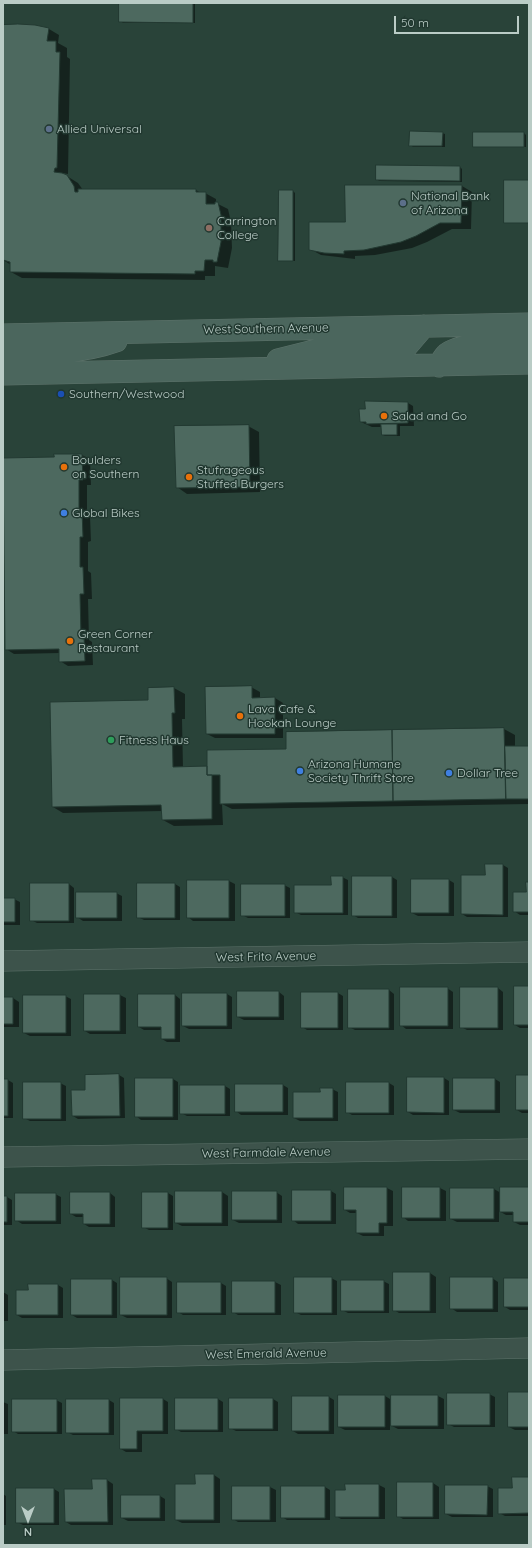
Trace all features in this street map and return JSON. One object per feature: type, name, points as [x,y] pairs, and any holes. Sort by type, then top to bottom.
[{"type":"main road","name":"West Southern Avenue","points":[[3,336],[529,324]]},
{"type":"main road","points":[[238,370],[318,350],[406,347],[424,326]]},
{"type":"main road","points":[[3,353],[66,352],[85,349],[114,342],[131,332]]},
{"type":"main road","points":[[439,366],[446,355],[453,350],[464,346],[529,344]]},
{"type":"main road","points":[[3,374],[529,363]]},
{"type":"street","name":"West Frito Avenue","points":[[3,961],[529,952]]},
{"type":"street","name":"West Farmdale Avenue","points":[[3,1157],[529,1148]]},
{"type":"street","name":"West Emerald Avenue","points":[[3,1360],[529,1348]]},
{"type":"building","points":[[119,3],[193,3],[193,23],[119,22]]},
{"type":"building","points":[[18,24],[49,28],[47,41],[56,41],[56,52],[60,52],[57,168],[55,168],[54,172],[67,175],[74,186],[75,192],[78,192],[78,189],[196,189],[196,192],[206,192],[206,204],[215,204],[215,202],[218,202],[221,215],[221,242],[217,262],[213,262],[213,260],[205,260],[204,271],[195,271],[195,274],[10,272],[10,262],[3,260],[3,25]]},
{"type":"building","points":[[410,131],[443,132],[442,146],[409,146]]},
{"type":"building","points":[[473,132],[524,132],[524,147],[473,147]]},
{"type":"building","points":[[376,165],[460,166],[460,181],[376,180]]},
{"type":"building","points":[[504,180],[529,180],[529,223],[504,223]]},
{"type":"building","name":"National Bank of Arizona","points":[[345,185],[462,185],[461,223],[440,223],[401,242],[364,250],[344,251],[344,254],[324,253],[309,250],[309,222],[345,222]]},
{"type":"building","points":[[279,190],[293,190],[293,261],[278,261]]},
{"type":"building","name":"Salad and Go","points":[[365,401],[408,402],[408,423],[366,424],[366,422],[360,422],[359,409],[365,409]]},
{"type":"building","points":[[381,424],[397,424],[397,435],[382,435]]},
{"type":"building","points":[[249,425],[250,487],[176,488],[174,426]]},
{"type":"building","points":[[54,454],[82,454],[83,480],[79,480],[79,510],[82,510],[83,537],[80,537],[80,567],[83,567],[84,594],[80,594],[81,636],[84,636],[85,661],[59,662],[59,649],[5,650],[3,458],[54,457]]},
{"type":"building","name":"Lava Cafe & Hookah Lounge","points":[[252,686],[252,698],[275,697],[275,734],[206,734],[205,687]]},
{"type":"building","name":"Fitness Haus","points":[[174,687],[175,713],[172,713],[173,767],[207,766],[207,775],[212,775],[212,819],[162,820],[161,805],[52,807],[50,702],[148,700],[148,688]]},
{"type":"building","name":"Dollar Tree","points":[[504,728],[506,799],[393,801],[392,730]]},
{"type":"building","name":"Arizona Humane Society Thrift Store","points":[[392,730],[393,801],[220,804],[220,775],[207,775],[207,750],[286,749],[286,732]]},
{"type":"building","points":[[505,746],[529,746],[529,799],[506,799]]},
{"type":"building","points":[[485,864],[503,864],[503,915],[461,914],[461,875],[485,875]]},
{"type":"building","points":[[331,876],[343,876],[343,913],[294,913],[294,885],[331,885]]},
{"type":"building","points":[[352,876],[392,876],[392,916],[352,916]]},
{"type":"building","points":[[411,879],[449,879],[449,913],[411,913]]},
{"type":"building","points":[[187,880],[229,880],[229,918],[187,918]]},
{"type":"building","points":[[526,882],[529,882],[529,912],[513,912],[513,892],[526,892]]},
{"type":"building","points":[[30,883],[69,883],[69,921],[30,921]]},
{"type":"building","points":[[137,883],[175,883],[175,918],[137,918]]},
{"type":"building","points":[[241,884],[285,884],[285,916],[241,916]]},
{"type":"building","points":[[76,892],[117,892],[117,918],[76,918]]},
{"type":"building","points":[[3,898],[15,898],[15,922],[3,922]]},
{"type":"building","points":[[514,986],[529,986],[529,1025],[514,1025]]},
{"type":"building","points":[[400,987],[448,987],[448,1026],[400,1026]]},
{"type":"building","points":[[460,987],[498,987],[498,1028],[460,1028]]},
{"type":"building","points":[[348,989],[389,989],[389,1028],[348,1028]]},
{"type":"building","points":[[237,991],[279,991],[279,1017],[237,1017]]},
{"type":"building","points":[[301,992],[338,992],[338,1028],[301,1028]]},
{"type":"building","points":[[182,993],[227,993],[227,1026],[182,1026]]},
{"type":"building","points":[[84,994],[120,994],[120,1031],[84,1031]]},
{"type":"building","points":[[138,994],[175,994],[175,1039],[161,1039],[161,1027],[138,1027]]},
{"type":"building","points":[[23,995],[66,995],[66,1033],[23,1033]]},
{"type":"building","points":[[3,997],[13,997],[13,1024],[3,1024]]},
{"type":"building","points":[[119,1074],[120,1116],[72,1116],[71,1090],[85,1090],[85,1075]]},
{"type":"building","points":[[516,1075],[529,1075],[529,1110],[516,1110]]},
{"type":"building","points":[[407,1077],[444,1077],[444,1113],[407,1112]]},
{"type":"building","points":[[135,1078],[173,1078],[173,1117],[135,1117]]},
{"type":"building","points":[[453,1078],[495,1078],[495,1110],[453,1110]]},
{"type":"building","points":[[3,1079],[8,1079],[8,1116],[3,1116]]},
{"type":"building","points":[[23,1082],[61,1082],[61,1119],[23,1119]]},
{"type":"building","points":[[346,1082],[389,1082],[389,1113],[346,1113]]},
{"type":"building","points":[[235,1084],[283,1084],[283,1112],[235,1112]]},
{"type":"building","points":[[180,1085],[225,1085],[225,1114],[180,1114]]},
{"type":"building","points":[[320,1088],[333,1088],[333,1118],[293,1118],[293,1092],[320,1092]]},
{"type":"building","points":[[344,1187],[387,1187],[387,1223],[379,1223],[379,1233],[356,1233],[356,1210],[344,1210]]},
{"type":"building","points":[[402,1187],[440,1187],[440,1218],[402,1218]]},
{"type":"building","points":[[500,1187],[529,1187],[529,1222],[513,1222],[513,1212],[500,1212]]},
{"type":"building","points":[[450,1188],[494,1188],[494,1219],[450,1219]]},
{"type":"building","points":[[292,1190],[331,1190],[331,1221],[292,1221]]},
{"type":"building","points":[[175,1191],[222,1191],[222,1223],[175,1223]]},
{"type":"building","points":[[232,1191],[277,1191],[277,1220],[232,1220]]},
{"type":"building","points":[[70,1192],[110,1192],[110,1224],[83,1224],[83,1214],[70,1214]]},
{"type":"building","points":[[142,1192],[168,1192],[168,1228],[142,1228]]},
{"type":"building","points":[[15,1193],[56,1193],[56,1221],[15,1221]]},
{"type":"building","points":[[3,1196],[7,1196],[7,1222],[3,1222]]},
{"type":"building","points":[[393,1272],[430,1272],[430,1311],[393,1311]]},
{"type":"building","points":[[120,1277],[167,1277],[167,1315],[120,1315]]},
{"type":"building","points":[[294,1277],[332,1277],[332,1313],[294,1313]]},
{"type":"building","points":[[450,1277],[493,1277],[493,1309],[450,1309]]},
{"type":"building","points":[[504,1278],[529,1278],[529,1307],[504,1307]]},
{"type":"building","points":[[71,1279],[112,1279],[112,1315],[71,1315]]},
{"type":"building","points":[[341,1280],[384,1280],[384,1311],[341,1311]]},
{"type":"building","points":[[232,1281],[275,1281],[275,1313],[232,1313]]},
{"type":"building","points":[[177,1282],[221,1282],[221,1313],[177,1313]]},
{"type":"building","points":[[28,1284],[58,1284],[58,1315],[16,1315],[16,1290],[28,1290]]},
{"type":"building","points":[[508,1392],[529,1392],[529,1427],[508,1427]]},
{"type":"building","points":[[447,1393],[490,1393],[490,1425],[447,1425]]},
{"type":"building","points":[[338,1395],[385,1395],[385,1427],[338,1427]]},
{"type":"building","points":[[391,1395],[438,1395],[438,1426],[391,1426]]},
{"type":"building","points":[[292,1396],[329,1396],[329,1431],[292,1431]]},
{"type":"building","points":[[120,1398],[163,1398],[163,1431],[137,1431],[137,1449],[120,1449]]},
{"type":"building","points":[[175,1398],[218,1398],[218,1430],[175,1430]]},
{"type":"building","points":[[229,1398],[273,1398],[273,1429],[229,1429]]},
{"type":"building","points":[[12,1399],[57,1399],[57,1432],[12,1432]]},
{"type":"building","points":[[66,1399],[109,1399],[109,1433],[66,1433]]},
{"type":"building","points":[[195,1474],[214,1474],[214,1520],[175,1520],[175,1484],[195,1484]]},
{"type":"building","points":[[512,1477],[529,1477],[529,1513],[498,1514],[498,1488],[512,1488]]},
{"type":"building","points":[[92,1479],[107,1479],[108,1522],[65,1522],[64,1489],[92,1489]]},
{"type":"building","points":[[397,1482],[433,1482],[433,1517],[397,1517]]},
{"type":"building","points":[[345,1484],[379,1484],[379,1517],[335,1517],[335,1490],[345,1490]]},
{"type":"building","points":[[445,1485],[488,1485],[487,1515],[445,1514]]},
{"type":"building","points":[[232,1486],[270,1486],[270,1520],[232,1520]]},
{"type":"building","points":[[281,1486],[325,1486],[325,1518],[281,1518]]},
{"type":"building","points":[[16,1488],[54,1488],[54,1523],[16,1523]]},
{"type":"building","points":[[121,1495],[160,1495],[160,1518],[121,1518]]},
{"type":"place","name":"Allied Universal","points":[[49,129]]},
{"type":"place","name":"National Bank of Arizona","points":[[403,203]]},
{"type":"place","name":"Carrington College","points":[[209,228]]},
{"type":"place","name":"Southern/Westwood","points":[[61,394]]},
{"type":"place","name":"Salad and Go","points":[[384,416]]},
{"type":"place","name":"Boulders on Southern","points":[[64,467]]},
{"type":"place","name":"Stufrageous Stuffed Burgers","points":[[189,477]]},
{"type":"place","name":"Global Bikes","points":[[64,513]]},
{"type":"place","name":"Green Corner Restaurant","points":[[70,641]]},
{"type":"place","name":"Lava Cafe & Hookah Lounge","points":[[240,716]]},
{"type":"place","name":"Fitness Haus","points":[[111,740]]},
{"type":"place","name":"Arizona Humane Society Thrift Store","points":[[300,771]]},
{"type":"place","name":"Dollar Tree","points":[[449,773]]}]
